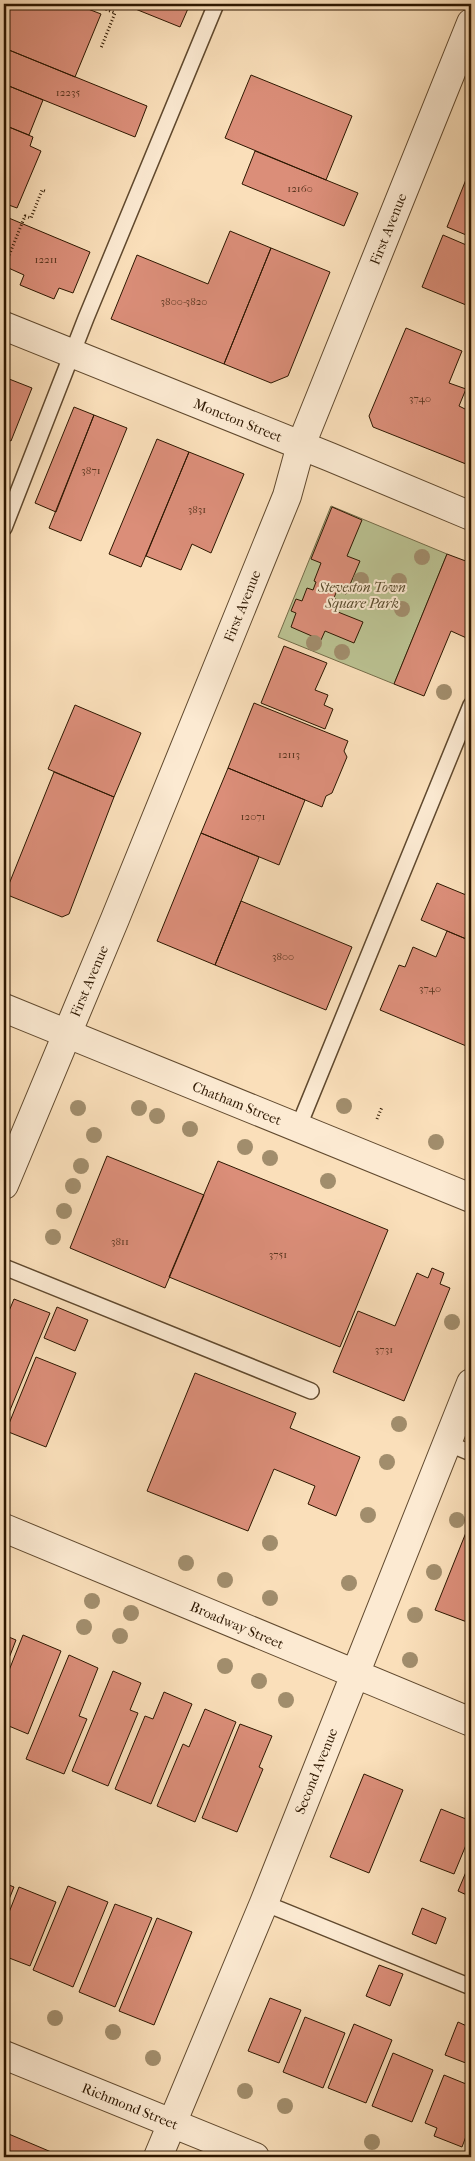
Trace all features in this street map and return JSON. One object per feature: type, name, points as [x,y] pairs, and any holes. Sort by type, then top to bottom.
[{"type":"street","name":"First Avenue","points":[[4,1185],[287,496],[301,445],[471,23]]},
{"type":"street","name":"Moncton Street","points":[[4,326],[301,445],[471,516]]},
{"type":"street","name":"Chatham Street","points":[[4,1008],[471,1198]]},
{"type":"street","name":"Second Avenue","points":[[158,2157],[264,1903],[354,1673],[459,1448],[471,1383]]},
{"type":"street","name":"Broadway Street","points":[[4,1528],[471,1722]]},
{"type":"street","name":"Richmond Street","points":[[4,2055],[256,2157]]},
{"type":"lane","points":[[4,528],[60,391],[72,353],[216,4]]},
{"type":"lane","points":[[298,1128],[471,705]]},
{"type":"lane","points":[[4,1267],[311,1391]]},
{"type":"lane","points":[[264,1903],[471,1987]]},
{"type":"path","points":[[93,4],[115,13],[101,48]]},
{"type":"path","points":[[4,268],[24,216],[31,218],[42,190],[47,192]]},
{"type":"path","points":[[378,1118],[382,1107]]},
{"type":"green space","name":"Steveston Town Square Park","points":[[331,506],[447,554],[394,684],[278,637]]},
{"type":"building","points":[[4,4],[75,4],[101,14],[75,77],[4,48]]},
{"type":"building","points":[[123,4],[190,4],[180,27]]},
{"type":"building","points":[[4,48],[147,106],[135,137],[4,84]]},
{"type":"building","points":[[251,75],[352,116],[326,180],[225,138]]},
{"type":"building","points":[[4,84],[43,100],[29,135],[4,125]]},
{"type":"building","points":[[4,125],[33,137],[30,146],[41,151],[17,208],[6,204],[4,210]]},
{"type":"building","points":[[255,151],[358,193],[344,226],[242,184]]},
{"type":"building","points":[[471,167],[471,237],[447,227]]},
{"type":"building","points":[[4,216],[90,252],[73,293],[59,288],[54,299],[20,285],[24,275],[4,266]]},
{"type":"building","points":[[230,231],[271,248],[224,364],[111,319],[137,255],[208,284]]},
{"type":"building","points":[[443,235],[471,247],[471,307],[422,287]]},
{"type":"building","points":[[271,248],[330,272],[288,376],[271,383],[224,364]]},
{"type":"building","points":[[406,328],[462,351],[449,383],[466,389],[459,406],[471,412],[471,466],[373,427],[369,416]]},
{"type":"building","points":[[4,377],[32,388],[11,441],[4,438]]},
{"type":"building","points":[[74,407],[94,415],[56,512],[35,503]]},
{"type":"building","points":[[94,415],[127,428],[81,541],[49,528]]},
{"type":"building","points":[[157,439],[189,452],[141,567],[109,554]]},
{"type":"building","points":[[189,452],[244,474],[211,553],[192,544],[181,570],[146,556]]},
{"type":"building","points":[[332,507],[362,520],[347,556],[360,561],[346,594],[337,590],[334,598],[337,600],[333,610],[363,622],[354,643],[325,631],[321,640],[291,627],[296,613],[291,611],[296,599],[302,601],[307,588],[313,590],[316,582],[314,581],[321,563],[311,559]]},
{"type":"building","points":[[447,554],[471,563],[471,640],[451,631],[424,696],[394,684]]},
{"type":"building","points":[[284,646],[327,663],[315,690],[328,695],[324,705],[333,709],[325,729],[261,703]]},
{"type":"building","points":[[254,703],[348,741],[344,751],[347,757],[332,793],[326,796],[322,807],[228,768]]},
{"type":"building","points":[[75,705],[141,733],[114,797],[48,769]]},
{"type":"building","points":[[228,768],[305,800],[279,865],[201,833]]},
{"type":"building","points":[[54,772],[114,797],[69,914],[62,917],[5,894]]},
{"type":"building","points":[[201,833],[259,857],[215,965],[157,941]]},
{"type":"building","points":[[437,883],[471,897],[471,941],[421,920]]},
{"type":"building","points":[[241,901],[352,947],[326,1010],[215,965]]},
{"type":"building","points":[[447,931],[471,941],[471,1048],[380,1010],[399,965],[405,967],[413,947],[436,957]]},
{"type":"building","points":[[107,1156],[204,1195],[165,1288],[70,1248]]},
{"type":"building","points":[[218,1161],[388,1230],[340,1347],[169,1277]]},
{"type":"building","points":[[432,1268],[444,1273],[440,1284],[450,1288],[404,1401],[333,1372],[358,1311],[395,1326],[417,1273],[428,1278]]},
{"type":"building","points":[[14,1299],[50,1313],[8,1415],[4,1413],[4,1323]]},
{"type":"building","points":[[57,1307],[88,1320],[75,1351],[44,1338]]},
{"type":"building","points":[[36,1357],[76,1373],[46,1447],[6,1431]]},
{"type":"building","points":[[195,1373],[296,1413],[290,1428],[360,1457],[336,1516],[308,1504],[315,1486],[274,1469],[248,1531],[147,1491]]},
{"type":"building","points":[[471,1520],[471,1611],[467,1622],[435,1610]]},
{"type":"building","points":[[4,1635],[16,1640],[4,1671]]},
{"type":"building","points":[[23,1635],[61,1651],[28,1734],[4,1724],[4,1683]]},
{"type":"building","points":[[69,1655],[98,1668],[79,1716],[87,1719],[64,1774],[26,1759]]},
{"type":"building","points":[[113,1671],[141,1683],[130,1710],[138,1713],[108,1786],[72,1771]]},
{"type":"building","points":[[164,1692],[192,1704],[151,1804],[115,1789],[145,1716],[153,1719]]},
{"type":"building","points":[[205,1709],[236,1722],[195,1822],[157,1806],[183,1744],[189,1747]]},
{"type":"building","points":[[240,1724],[272,1736],[259,1767],[263,1769],[237,1832],[202,1818]]},
{"type":"building","points":[[364,1774],[403,1790],[369,1873],[330,1857]]},
{"type":"building","points":[[441,1809],[471,1821],[471,1833],[454,1874],[420,1861]]},
{"type":"building","points":[[471,1860],[471,1897],[458,1891]]},
{"type":"building","points":[[4,1883],[14,1887],[4,1912]]},
{"type":"building","points":[[68,1886],[108,1902],[73,1987],[33,1970]]},
{"type":"building","points":[[19,1887],[56,1902],[30,1966],[4,1956],[4,1925]]},
{"type":"building","points":[[115,1904],[152,1918],[115,2007],[79,1992]]},
{"type":"building","points":[[422,1908],[446,1918],[436,1944],[412,1934]]},
{"type":"building","points":[[157,1918],[192,1932],[154,2025],[119,2011]]},
{"type":"building","points":[[379,1965],[403,1974],[390,2006],[366,1996]]},
{"type":"building","points":[[270,1998],[301,2010],[279,2063],[248,2051]]},
{"type":"building","points":[[305,2017],[345,2033],[323,2088],[283,2072]]},
{"type":"building","points":[[458,2022],[471,2028],[471,2065],[445,2055]]},
{"type":"building","points":[[354,2024],[392,2040],[366,2103],[328,2088]]},
{"type":"building","points":[[393,2053],[433,2070],[412,2122],[372,2106]]},
{"type":"building","points":[[444,2075],[471,2086],[471,2123],[462,2147],[434,2136],[437,2128],[425,2123]]},
{"type":"building","points":[[4,2132],[56,2154],[54,2157],[4,2157]]}]
